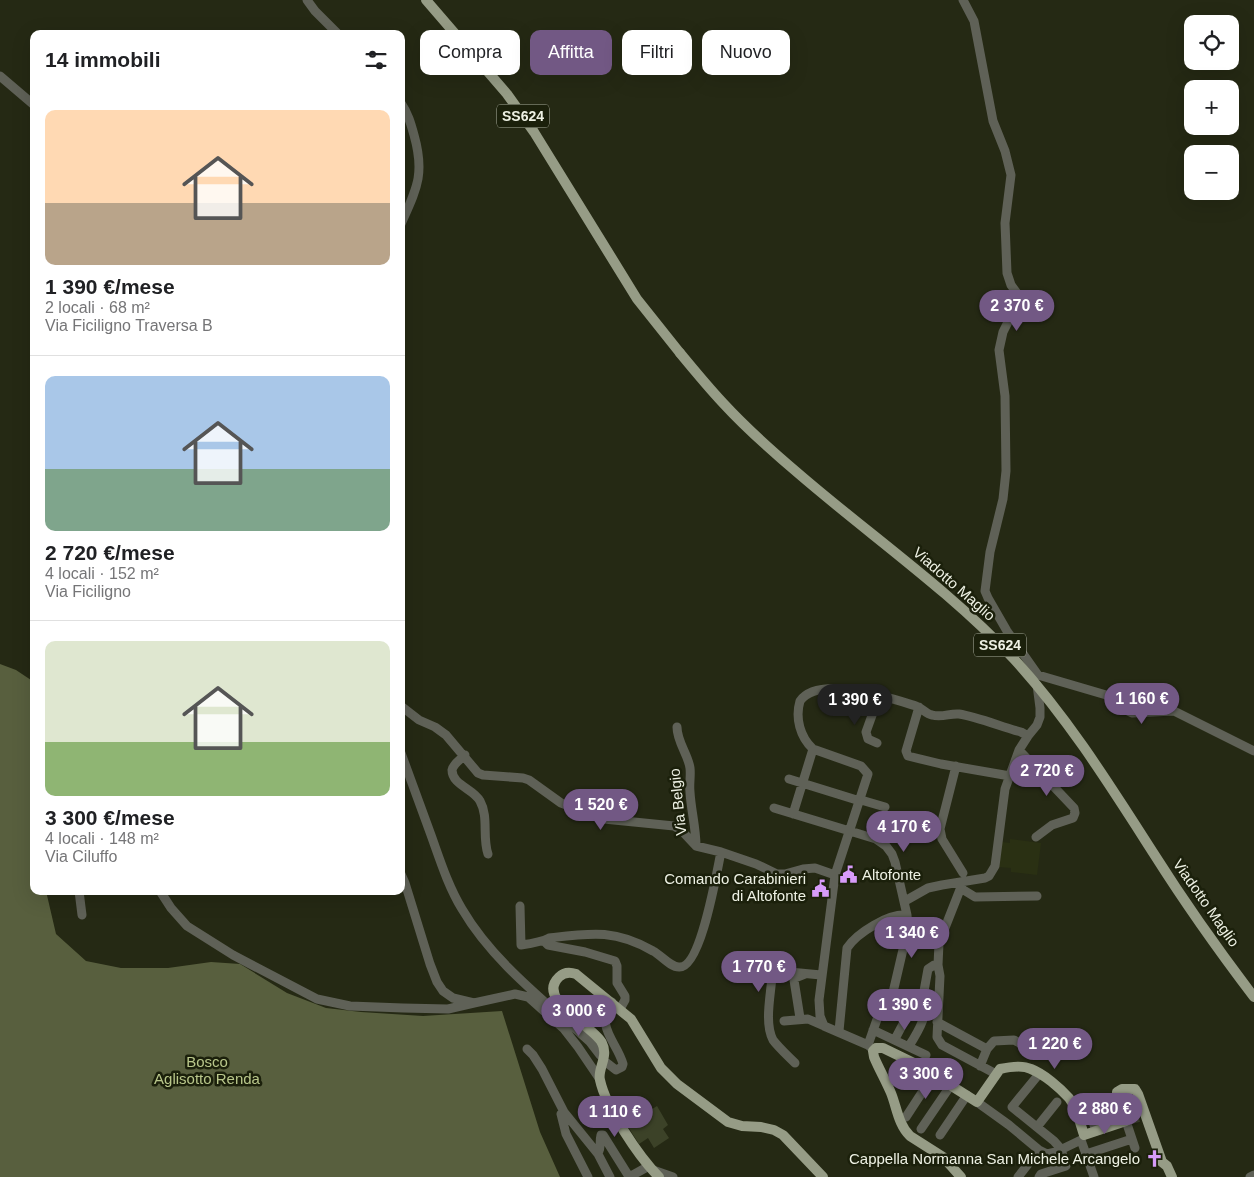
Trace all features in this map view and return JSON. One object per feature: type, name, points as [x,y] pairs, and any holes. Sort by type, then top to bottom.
[{"type":"main road","name":"Viadotto Maglio","points":[[426,0],[507,94],[539,139],[637,299],[723,403],[755,435],[806,480],[930,580],[969,615],[1014,660],[1076,737],[1161,865],[1254,997]]},
{"type":"main road","points":[[654,1171],[638,1152],[614,1113],[599,1078],[604,1045],[599,1037],[556,999],[555,984],[559,977],[565,974],[570,972],[576,974],[620,1009],[638,1027],[661,1068],[677,1084],[728,1122],[742,1126],[768,1128],[783,1135],[823,1177]]},
{"type":"main road","points":[[961,1177],[943,1157],[906,1132],[899,1118],[892,1094],[871,1047],[883,1048],[920,1066],[977,1102],[1000,1069],[1023,1067],[1031,1069],[1069,1099],[1078,1116],[1082,1137],[1128,1121],[1119,1103],[1117,1094],[1119,1090],[1133,1088],[1138,1094],[1162,1162],[1167,1166],[1172,1177]]},
{"type":"street","points":[[307,0],[334,30]]},
{"type":"street","points":[[963,0],[974,21],[993,121],[1005,151],[1010,175],[1005,223],[1007,273],[1011,285],[1022,300],[1022,305],[1011,316],[1003,332],[999,350],[1005,396],[1006,471],[1003,499],[990,552],[986,593],[1007,631],[1038,675],[1113,697],[1132,713],[1174,711],[1254,751]]},
{"type":"street","points":[[0,76],[30,102]]},
{"type":"street","points":[[405,112],[420,155],[418,185],[405,215]]},
{"type":"street","points":[[905,901],[928,888],[989,876],[995,866],[1005,789],[1020,750],[1037,725],[1040,717],[1036,684],[1038,675]]},
{"type":"street","points":[[824,1026],[820,1016],[819,1000],[835,875],[868,777],[867,772],[862,766],[813,749],[802,736],[798,706],[801,699],[805,695],[824,690],[865,691],[918,707],[930,715],[941,717],[958,714],[1021,732],[1028,736]]},
{"type":"street","points":[[877,743],[868,739],[866,732],[879,696]]},
{"type":"street","points":[[918,707],[906,754],[908,756],[1010,776]]},
{"type":"street","points":[[405,709],[419,720],[435,727],[446,735],[465,755],[474,768],[483,775],[529,780],[560,803],[604,819],[674,826],[696,846],[756,864],[777,874],[815,868],[835,875]]},
{"type":"street","name":"Via Belgio","points":[[677,727],[679,740],[690,767],[691,780],[689,789],[696,846]]},
{"type":"street","points":[[793,814],[813,749]]},
{"type":"street","points":[[1020,750],[1074,808],[1075,813],[1074,818],[1052,825],[1036,837]]},
{"type":"street","points":[[465,755],[454,766],[452,771],[454,777],[463,787],[474,794],[482,806],[488,854]]},
{"type":"street","points":[[405,764],[442,867],[453,892],[471,923],[487,945],[516,976],[590,1042],[600,1055]]},
{"type":"street","points":[[956,766],[940,829],[942,838],[964,881],[975,897],[1037,896]]},
{"type":"street","points":[[789,780],[885,807]]},
{"type":"street","points":[[774,808],[876,839],[886,846],[892,854],[905,901],[908,928],[891,1001]]},
{"type":"street","points":[[544,942],[549,938],[603,933],[634,941],[656,952],[676,967],[683,966],[696,949],[705,924],[721,852]]},
{"type":"street","points":[[964,881],[939,943],[938,965],[940,976],[937,1037],[940,1042],[996,1074]]},
{"type":"street","points":[[405,886],[437,982],[443,991],[452,998],[474,1003]]},
{"type":"street","points":[[80,895],[82,915]]},
{"type":"street","points":[[162,895],[170,908],[187,926],[233,955],[317,999],[350,1006],[448,1009],[515,994],[528,997],[564,1029],[599,1078]]},
{"type":"street","points":[[520,906],[521,944],[534,941],[544,942],[548,945],[585,952],[615,961],[617,966],[617,983],[625,996],[620,1009]]},
{"type":"street","points":[[839,1031],[847,948],[858,935],[893,916],[907,915]]},
{"type":"street","points":[[909,1046],[923,1018],[925,1000],[922,995],[928,969],[938,965]]},
{"type":"street","points":[[795,1064],[774,1042],[770,1034],[769,1013],[772,976],[775,971],[821,975]]},
{"type":"street","points":[[800,1018],[794,980],[805,974]]},
{"type":"street","points":[[784,1021],[800,1018],[808,1019],[839,1031],[871,1047],[880,1008],[884,1003],[917,998],[922,995]]},
{"type":"street","points":[[895,1039],[904,1022],[904,1000]]},
{"type":"street","points":[[607,1063],[616,1070],[622,1067],[623,1064],[611,1042],[605,1022],[606,1009],[612,1002]]},
{"type":"street","points":[[937,1022],[987,1049]]},
{"type":"street","points":[[874,1030],[926,1055]]},
{"type":"street","points":[[980,1066],[987,1049],[994,1041],[1014,1040],[1032,1050]]},
{"type":"street","points":[[526,1049],[533,1055],[564,1112],[598,1154],[610,1177]]},
{"type":"street","points":[[906,1117],[934,1074]]},
{"type":"street","points":[[1038,1177],[1041,1174],[1066,1166],[1060,1149],[1054,1141],[1012,1107],[1039,1074]]},
{"type":"street","points":[[921,1130],[951,1085]]},
{"type":"street","points":[[940,1135],[967,1095]]},
{"type":"street","points":[[977,1102],[1009,1125],[1038,1150],[1047,1154],[1052,1154],[1082,1137],[1094,1177]]},
{"type":"street","points":[[1037,1127],[1057,1102]]},
{"type":"street","points":[[1096,1131],[1090,1113],[1119,1103]]},
{"type":"street","points":[[564,1112],[561,1114],[566,1134],[588,1177]]},
{"type":"street","points":[[1086,1154],[1133,1143],[1128,1121]]},
{"type":"street","points":[[598,1154],[602,1146],[601,1135],[603,1135],[628,1175],[654,1171],[673,1177]]},
{"type":"street","points":[[1018,1177],[1038,1150]]},
{"type":"street","points":[[1250,1177],[1254,1175]]},
{"type":"shaded area","points":[[1010,839],[1041,843],[1037,875],[1011,872],[1011,868],[999,867],[1002,842],[1010,843]]},
{"type":"shaded area","points":[[657,1106],[668,1125],[663,1129],[669,1138],[654,1148],[648,1138],[639,1144],[627,1125]]},
{"type":"green space","name":"Bosco Aglisotto Renda","points":[[0,664],[16,670],[30,679],[30,895],[47,895],[56,934],[86,961],[121,968],[168,968],[211,962],[240,964],[287,993],[326,1008],[423,1016],[502,1011],[540,1132],[560,1177],[0,1177]]},
{"type":"tunnel","points":[[1130,1120],[1143,1116]]},
{"type":"place","name":"Altofonte","points":[[848,875]]},
{"type":"place","name":"Comando Carabinieri di Altofonte","points":[[820,888]]},
{"type":"place","name":"Cappella Normanna San Michele Arcangelo","points":[[1154,1159]]}]
